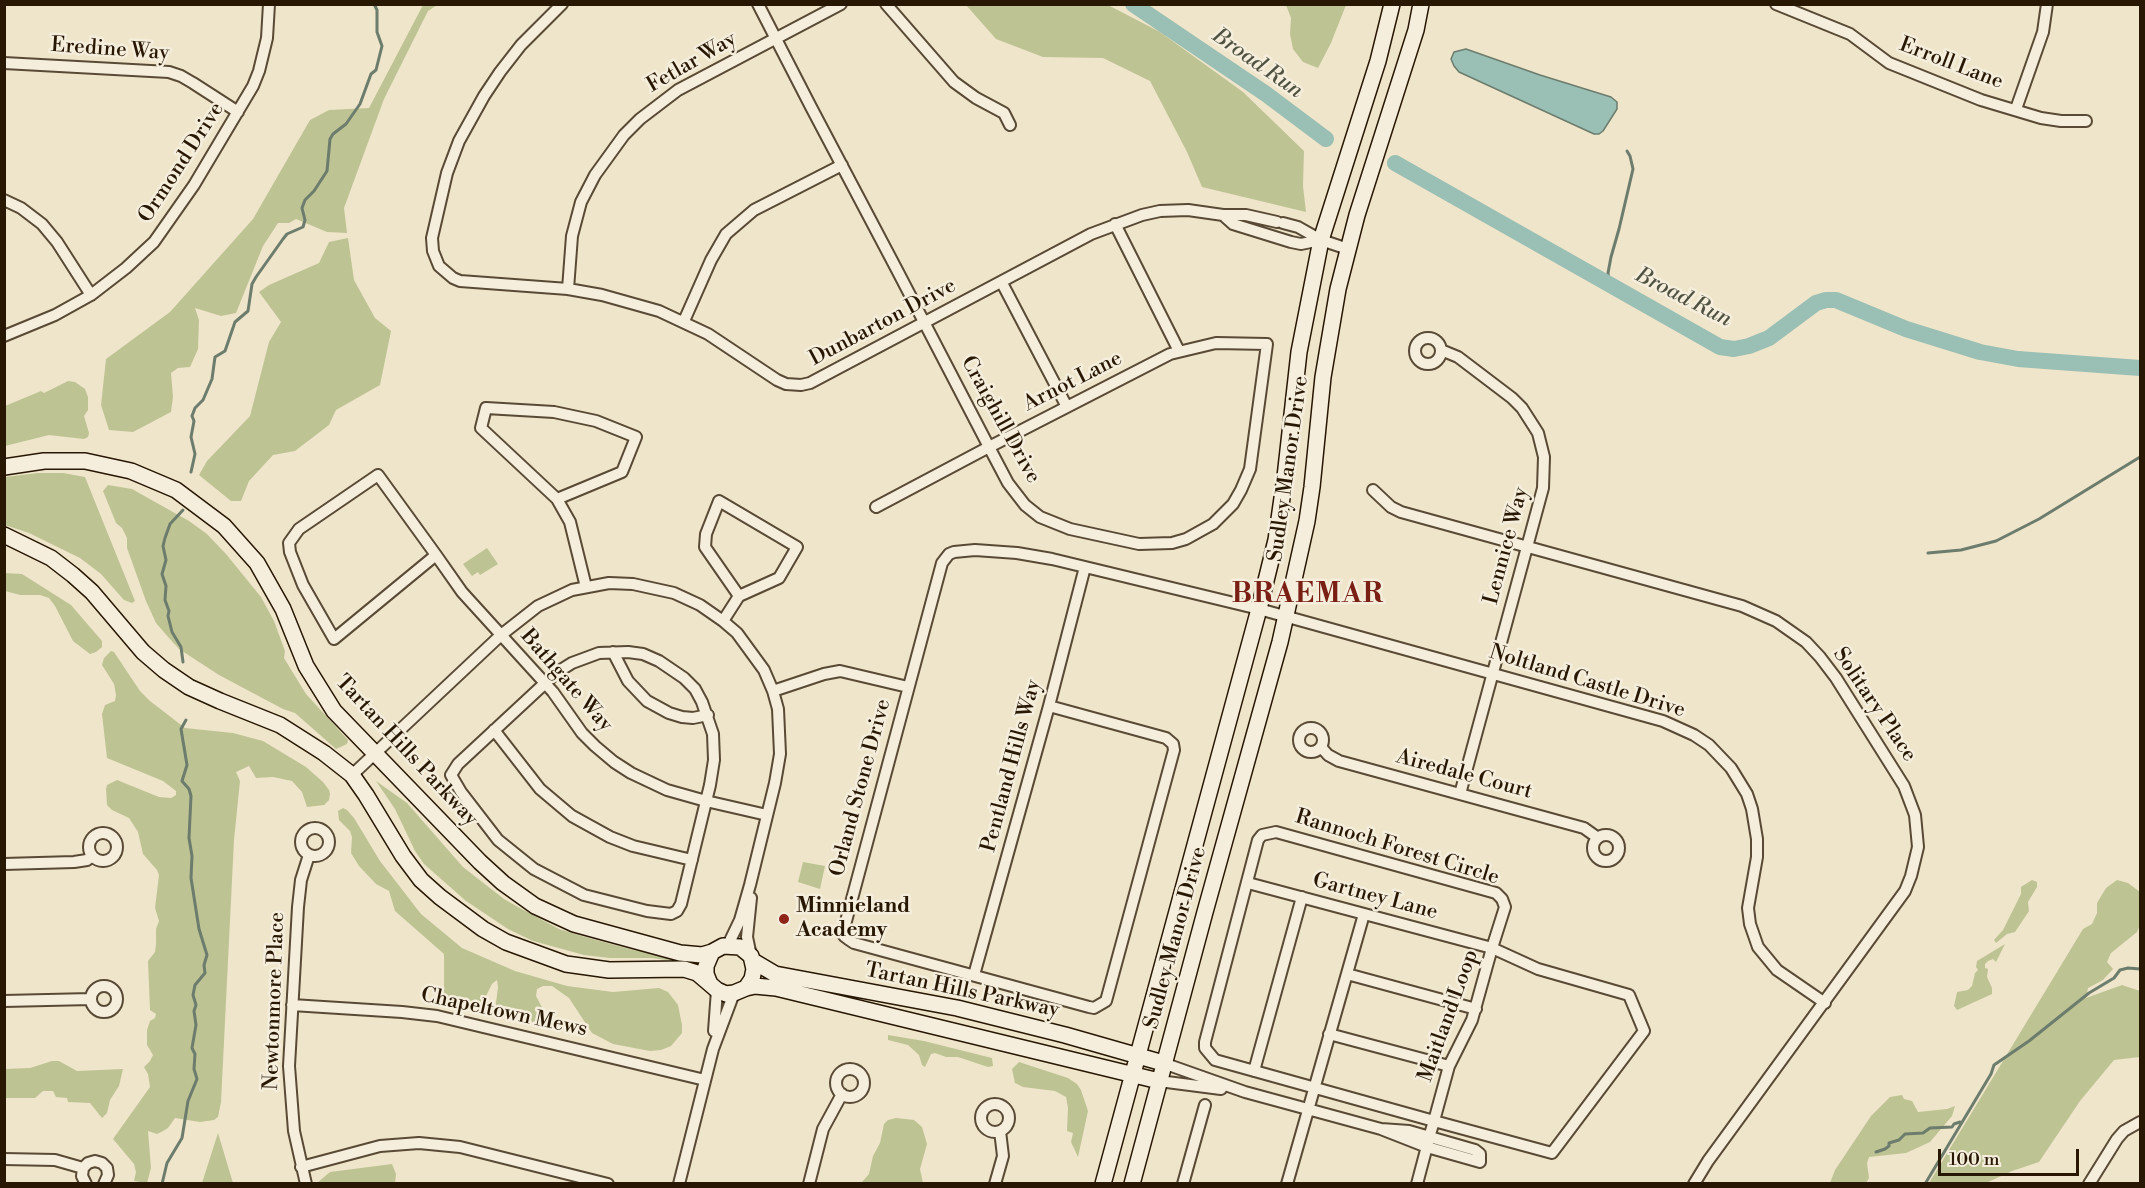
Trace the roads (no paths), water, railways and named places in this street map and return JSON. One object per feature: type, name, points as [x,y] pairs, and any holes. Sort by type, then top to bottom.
[{"type":"street","name":"Ormond Drive","points":[[4,336],[55,315],[91,295],[126,268],[154,242],[194,185],[238,112],[259,71],[267,38],[269,4]]},
{"type":"street","name":"Dunbarton Drive","points":[[562,4],[521,45],[500,72],[470,120],[447,173],[432,241],[439,266],[460,281],[568,290],[660,311],[684,321],[738,352],[777,380],[790,385],[810,383],[1067,247],[1142,215],[1173,210],[1264,218],[1298,227],[1321,240],[1348,249]]},
{"type":"street","name":"Craighill Drive","points":[[758,4],[989,447],[1015,493],[1040,517],[1056,525],[1139,544],[1157,544],[1186,539],[1225,514],[1247,478],[1254,452],[1267,344]]},
{"type":"street","name":"Fetlar Way","points":[[568,290],[572,236],[581,202],[600,167],[624,135],[640,119],[678,90],[841,4]]},
{"type":"street","points":[[886,4],[954,82],[976,98],[1004,113],[1010,125]]},
{"type":"street","name":"Sudley Manor Drive","points":[[1103,1184],[1276,540],[1299,352],[1321,240],[1378,61],[1392,4]]},
{"type":"street","name":"Sudley Manor Drive","points":[[1131,1184],[1286,616],[1307,521],[1329,333],[1357,215],[1416,30],[1421,4]]},
{"type":"street","name":"Erroll Lane","points":[[1776,4],[1850,34],[1889,63],[1982,100],[2042,118],[2086,121]]},
{"type":"street","points":[[2016,109],[2043,32],[2047,4]]},
{"type":"street","name":"Eredine Way","points":[[4,63],[169,72],[187,79],[238,112]]},
{"type":"street","points":[[684,321],[711,260],[726,234],[754,210],[842,165]]},
{"type":"street","points":[[4,200],[21,208],[42,224],[57,242],[91,295]]},
{"type":"street","name":"Dunbarton Drive","points":[[1223,215],[1233,224],[1291,242],[1311,243],[1321,240]]},
{"type":"street","name":"Dunbarton Drive","points":[[1264,218],[1280,216],[1292,220],[1298,227]]},
{"type":"street","points":[[1115,225],[1179,351]]},
{"type":"street","points":[[1002,283],[1067,407]]},
{"type":"street","name":"Arnot Lane","points":[[876,507],[1179,351],[1223,342],[1267,344]]},
{"type":"street","name":"Lennice Way","points":[[1441,350],[1458,357],[1512,398],[1527,414],[1538,433],[1545,472],[1528,547],[1460,794]]},
{"type":"street","points":[[557,499],[622,472],[636,437],[596,421],[554,412],[486,408],[481,428],[557,499],[570,522],[586,586]]},
{"type":"street","name":"Tartan Hills Parkway","points":[[4,467],[44,460],[85,461],[105,465],[158,481],[205,510],[235,537],[257,563],[283,609],[306,666],[334,711],[480,862],[503,884],[535,906],[574,924],[680,953],[702,955],[728,945],[741,947],[752,959],[776,974],[957,1008],[1163,1064]]},
{"type":"street","name":"Bathgate Way","points":[[436,555],[334,639],[303,585],[290,552],[289,543],[299,529],[378,475],[436,555],[462,592],[546,683],[582,733],[614,762],[657,786],[706,801],[767,815]]},
{"type":"street","name":"Solitary Place","points":[[1373,490],[1391,507],[1401,512],[1742,606],[1784,626],[1806,642],[1836,678],[1904,786],[1915,816],[1918,847],[1911,876],[1899,903],[1708,1161],[1694,1184]]},
{"type":"street","points":[[723,621],[739,596],[779,578],[797,547],[719,501],[706,534],[705,547],[739,596]]},
{"type":"street","name":"Tartan Hills Parkway","points":[[4,535],[51,558],[73,575],[92,592],[143,652],[164,670],[189,687],[280,725],[324,753],[352,776],[366,795],[387,833],[422,880],[440,897],[483,929],[506,942],[566,964],[609,970],[684,969],[697,973],[713,987],[726,993],[765,986],[776,988],[1159,1081]]},
{"type":"street","name":"Orland Stone Drive","points":[[1049,706],[1159,736],[1170,741],[1174,750],[1107,1001],[1100,1006],[1089,1007],[854,943],[844,936],[843,931],[942,563],[949,554],[975,550],[1017,553],[1259,609]]},
{"type":"street","name":"Pentland Hills Way","points":[[974,975],[1085,567]]},
{"type":"street","points":[[352,776],[501,635],[538,606],[558,595],[586,586],[609,583],[633,584],[674,593],[700,604],[737,633],[764,670],[773,691],[780,727],[780,754],[767,815],[740,920],[728,945]]},
{"type":"street","name":"Noltland Castle Drive","points":[[1259,609],[1663,721],[1695,735],[1719,755],[1739,779],[1747,794],[1755,822],[1757,857],[1748,908],[1753,936],[1762,953],[1777,970],[1825,1003]]},
{"type":"street","points":[[613,652],[628,681],[647,701],[682,717],[693,718],[708,715]]},
{"type":"street","points":[[613,652],[643,654],[671,669],[695,690],[708,715],[715,747],[714,760],[679,908],[671,914],[664,915],[584,895],[534,869],[498,840],[453,780],[453,769],[546,683],[572,663],[599,653],[613,652]]},
{"type":"street","points":[[773,691],[840,671],[908,687]]},
{"type":"street","points":[[494,730],[540,789],[572,816],[625,843],[692,860]]},
{"type":"street","name":"Airedale Court","points":[[1321,747],[1338,761],[1584,828],[1598,838]]},
{"type":"street","name":"Rannoch Forest Circle","points":[[1434,1121],[1215,1060],[1205,1048],[1258,840],[1262,835],[1275,832],[1496,893],[1502,899],[1505,907],[1492,948]]},
{"type":"street","name":"Newtonmore Place","points":[[306,1184],[291,1106],[289,1066],[298,907],[301,880],[309,855]]},
{"type":"street","points":[[4,864],[74,862],[87,860],[92,856]]},
{"type":"street","name":"Gartney Lane","points":[[1248,883],[1492,948]]},
{"type":"street","points":[[712,1049],[740,991],[754,974],[747,937],[751,904],[750,885]]},
{"type":"street","points":[[1254,1071],[1302,897]]},
{"type":"street","points":[[1287,1184],[1364,914]]},
{"type":"street","name":"Maitland Loop","points":[[1417,1184],[1429,1142],[1434,1121],[1449,1066],[1476,1009],[1492,948],[1538,969],[1629,995],[1644,1031],[1552,1153],[1434,1121]]},
{"type":"street","points":[[679,1184],[712,1049],[713,987],[706,974],[706,966],[712,952]]},
{"type":"street","points":[[1347,974],[1476,1009]]},
{"type":"street","points":[[4,1001],[91,999]]},
{"type":"street","name":"Chapeltown Mews","points":[[292,1005],[437,1016],[705,1080]]},
{"type":"street","points":[[1329,1034],[1449,1066]]},
{"type":"street","points":[[1163,1064],[1245,1092],[1429,1142]]},
{"type":"street","points":[[1159,1081],[1245,1092]]},
{"type":"street","points":[[809,1184],[823,1129],[842,1094]]},
{"type":"street","points":[[1183,1184],[1204,1104]]},
{"type":"street","points":[[2089,1184],[2117,1139],[2124,1131],[2140,1122]]},
{"type":"street","points":[[995,1184],[1003,1156],[1000,1131]]},
{"type":"street","points":[[301,1167],[380,1146],[418,1143],[460,1147],[608,1184]]},
{"type":"street","points":[[4,1160],[55,1160],[83,1168]]},
{"type":"street","points":[[86,1184],[82,1176],[83,1168],[91,1161],[102,1163],[108,1171],[104,1184]]},
{"type":"water","points":[[1466,49],[1611,97],[1617,102],[1617,109],[1603,131],[1594,134],[1459,72],[1451,59],[1454,52]]},
{"type":"waterway","points":[[191,472],[195,454],[191,437],[194,421],[192,416],[195,408],[203,400],[212,379],[215,357],[225,351],[235,322],[248,311],[252,284],[256,277],[287,234],[303,227],[305,220],[302,208],[305,200],[327,171],[330,139],[346,124],[360,104],[371,74],[376,70],[382,46],[377,32],[377,10],[374,4]]},
{"type":"waterway","name":"Broad Run","points":[[1133,4],[1266,94],[1326,139]]},
{"type":"waterway","points":[[1609,283],[1611,257],[1633,169],[1627,151]]},
{"type":"waterway","name":"Broad Run","points":[[1395,163],[1720,347],[1734,349],[1769,338],[1816,303],[1836,300],[1906,329],[1980,352],[2018,359],[2140,368]]},
{"type":"waterway","points":[[1928,553],[1961,550],[1996,541],[2039,519],[2140,457]]},
{"type":"waterway","points":[[183,510],[170,524],[165,538],[163,546],[166,560],[162,574],[166,586],[165,600],[169,611],[168,616],[172,632],[181,647],[183,662]]},
{"type":"waterway","points":[[162,1184],[167,1163],[182,1138],[188,1101],[197,1079],[194,1069],[195,1054],[192,1048],[196,1025],[194,1011],[196,1005],[193,995],[195,985],[205,973],[204,965],[207,955],[199,929],[191,878],[192,856],[189,838],[191,796],[189,789],[182,781],[187,765],[181,729],[186,720]]},
{"type":"waterway","points":[[1925,1184],[1991,1074],[1994,1065],[2029,1041],[2089,993],[2114,978],[2120,970],[2140,969]]},
{"type":"waterway","points":[[1876,1152],[1885,1149],[1889,1143],[1899,1140],[1905,1134],[1923,1133],[1930,1128],[1952,1127],[1960,1122]]},
{"type":"place","name":"Minnieland Academy","points":[[784,919]]},
{"type":"district","name":"BRAEMAR","points":[[1308,596]]}]
